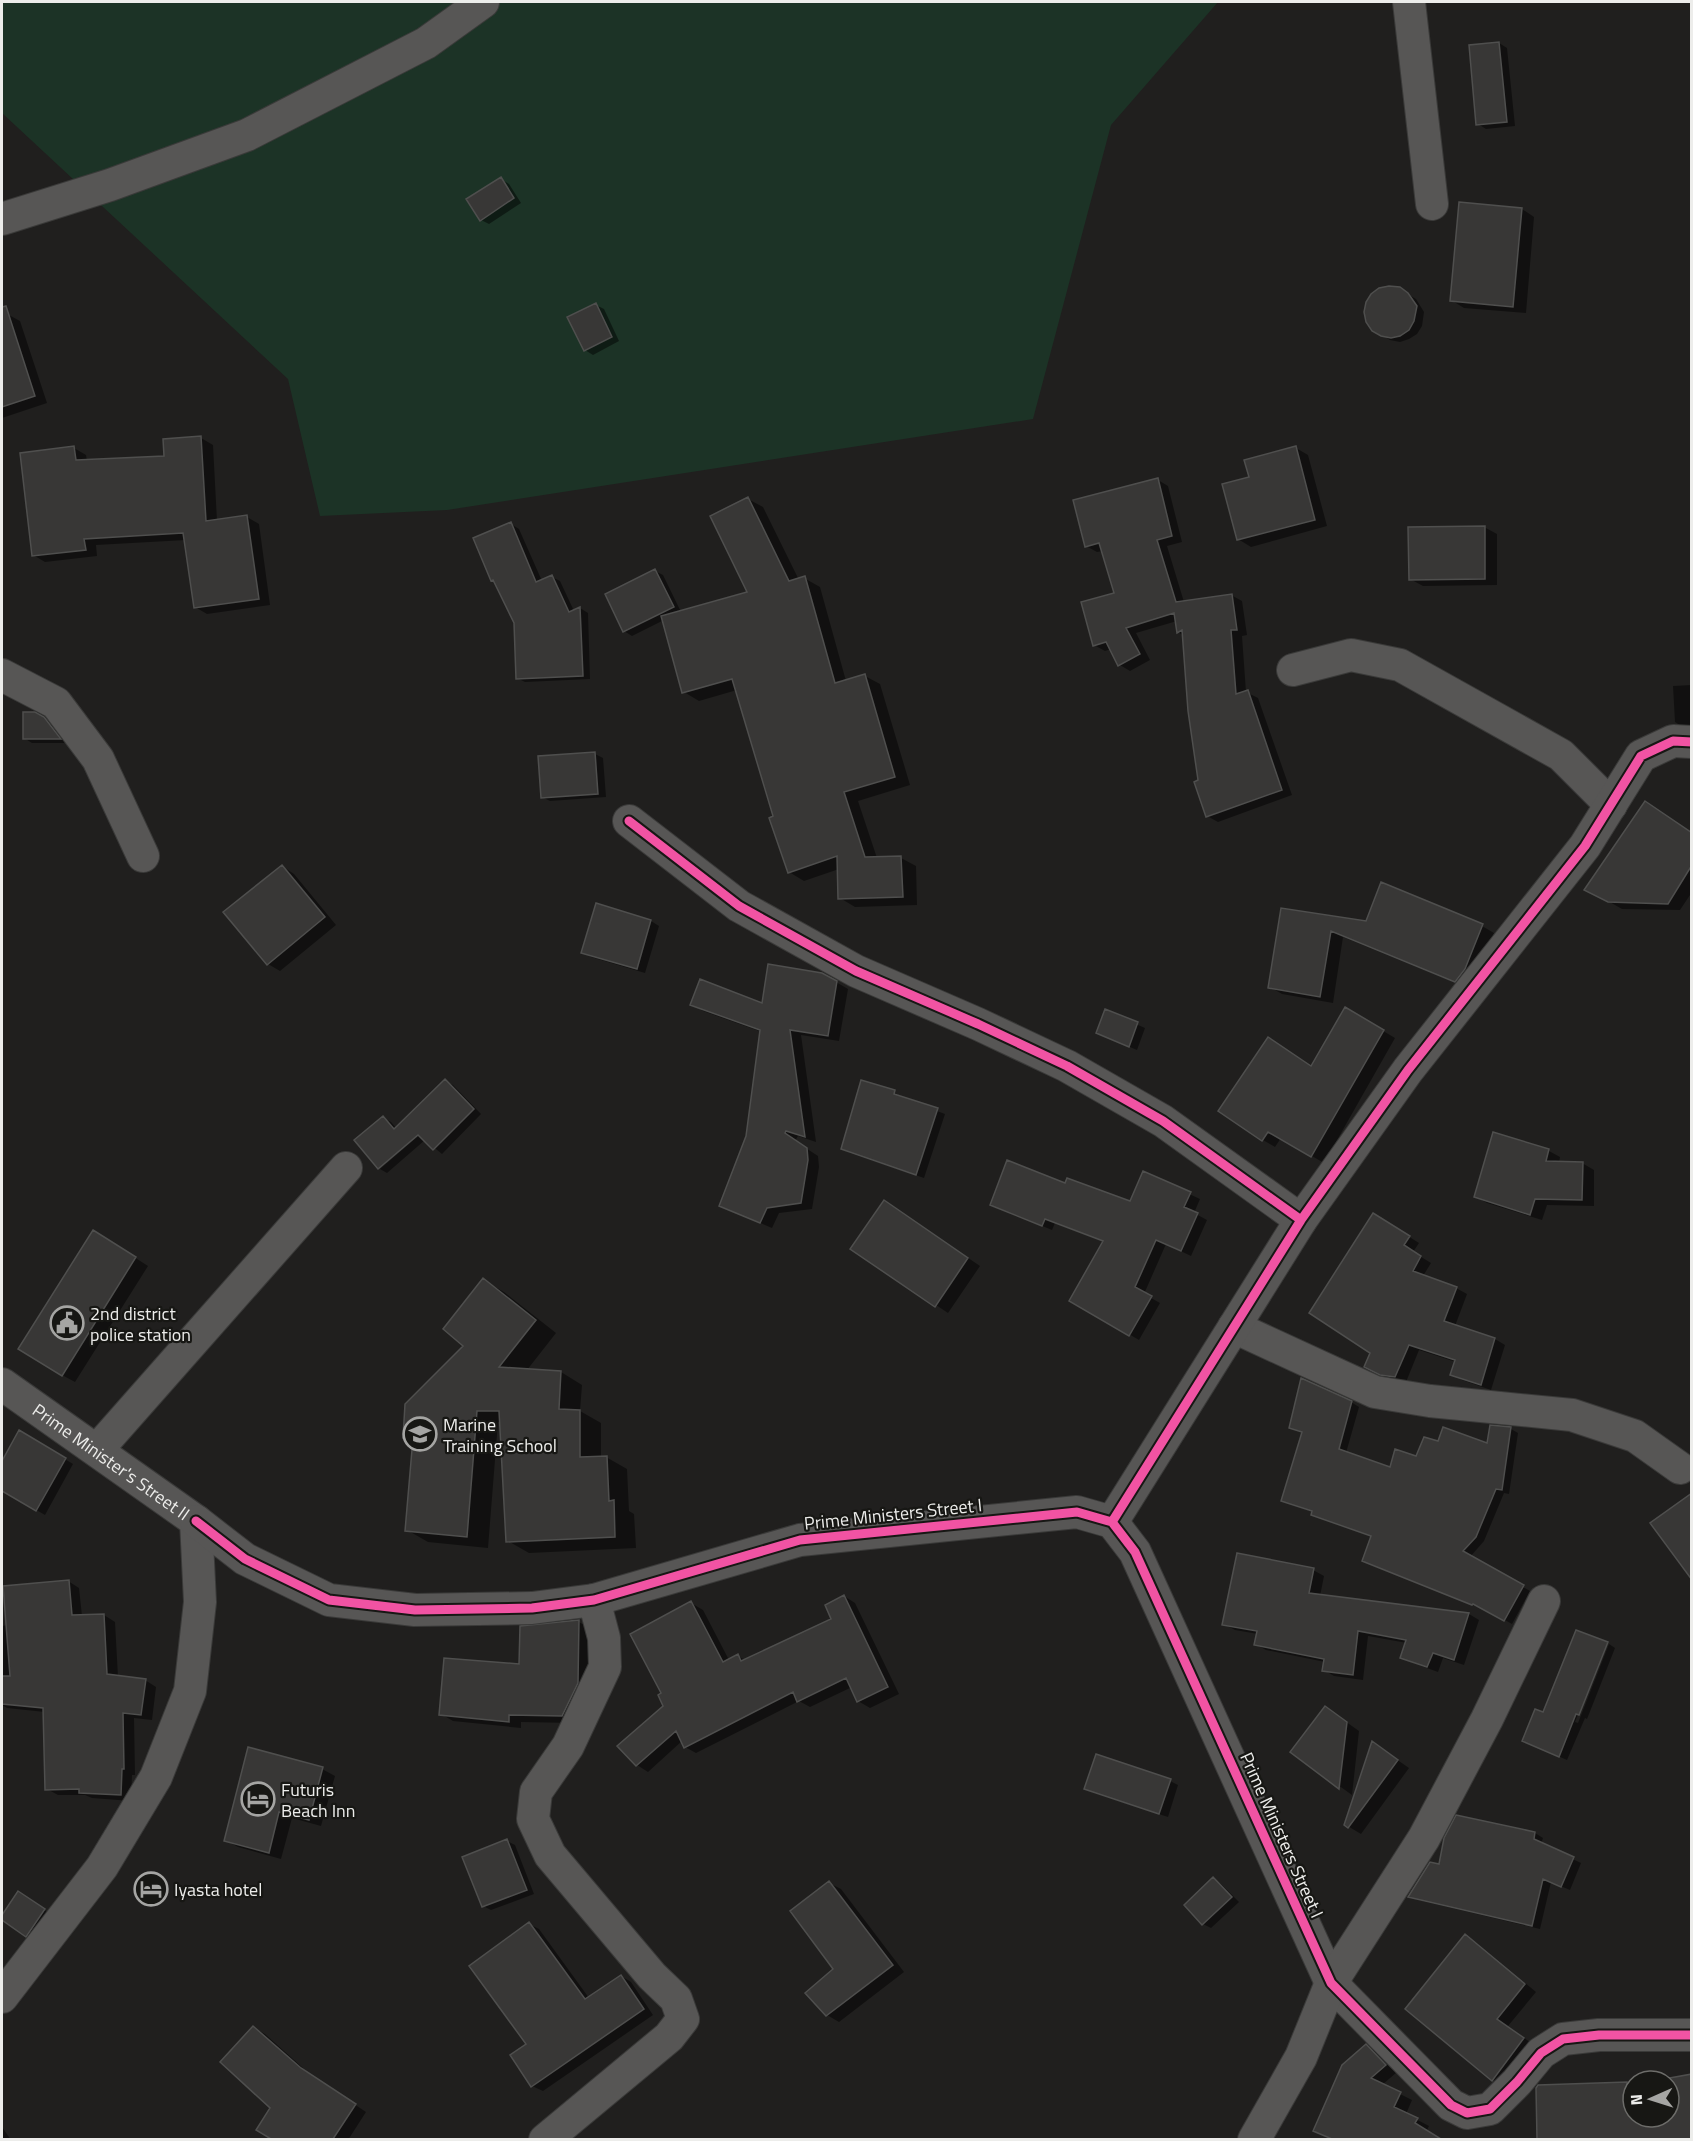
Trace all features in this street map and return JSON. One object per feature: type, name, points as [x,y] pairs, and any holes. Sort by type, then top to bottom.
[{"type":"street","points":[[2,219],[110,185],[247,135],[426,43],[483,2]]},
{"type":"street","points":[[1409,2],[1432,204]]},
{"type":"street","points":[[1293,670],[1351,655],[1400,665],[1561,755],[1611,805]]},
{"type":"street","points":[[2,675],[56,703],[98,759],[142,856]]},
{"type":"street","points":[[1112,1522],[1301,1220],[1408,1070],[1585,846],[1641,756],[1673,741],[1692,742]]},
{"type":"street","points":[[629,821],[739,906],[855,971],[978,1024],[1066,1066],[1162,1121],[1301,1220]]},
{"type":"street","points":[[97,1450],[346,1168]]},
{"type":"street","points":[[1234,1327],[1375,1392],[1430,1401],[1572,1415],[1635,1436],[1680,1468]]},
{"type":"street","name":"Prime Minister's Street II","points":[[2,1384],[196,1521],[200,1602],[190,1691],[156,1777],[102,1867],[2,1997]]},
{"type":"street","name":"Prime Ministers Street I","points":[[196,1521],[245,1559],[329,1600],[415,1610],[532,1608],[594,1600],[801,1540],[1077,1512],[1112,1522],[1135,1552],[1331,1983]]},
{"type":"street","points":[[545,2139],[669,2037],[683,2019],[676,1999],[652,1976],[550,1855],[533,1819],[536,1792],[568,1746],[605,1667],[604,1638],[594,1600]]},
{"type":"street","points":[[1254,2139],[1301,2057],[1331,1983],[1424,1838],[1544,1601]]},
{"type":"street","points":[[1331,1983],[1451,2105],[1467,2113],[1490,2109],[1541,2053],[1563,2039],[1599,2035],[1692,2035]]},
{"type":"green space","points":[[2,2],[1218,2],[1111,125],[1033,419],[447,510],[320,516],[288,379],[2,113]]},
{"type":"building","points":[[1499,42],[1507,122],[1476,125],[1469,45]]},
{"type":"building","points":[[501,177],[514,198],[480,221],[466,199]]},
{"type":"building","points":[[1459,202],[1522,208],[1513,307],[1450,301]]},
{"type":"building","points":[[1400,287],[1408,293],[1417,306],[1414,321],[1409,330],[1400,336],[1391,338],[1372,331],[1366,322],[1364,312],[1371,294],[1379,288]]},
{"type":"building","points":[[596,303],[612,337],[584,351],[567,317]]},
{"type":"building","points":[[6,306],[35,396],[2,407],[2,307]]},
{"type":"building","points":[[201,436],[206,521],[247,515],[259,599],[194,608],[183,533],[84,539],[86,550],[32,556],[20,453],[74,446],[76,460],[164,456],[163,439]]},
{"type":"building","points":[[1296,446],[1315,520],[1237,540],[1222,484],[1249,477],[1244,460]]},
{"type":"building","points":[[1158,478],[1172,536],[1157,540],[1176,602],[1232,594],[1237,630],[1231,630],[1236,694],[1248,690],[1282,790],[1206,817],[1194,782],[1198,780],[1188,711],[1182,630],[1177,633],[1174,613],[1126,628],[1140,654],[1118,666],[1106,642],[1093,646],[1081,602],[1114,593],[1099,543],[1085,547],[1073,500]]},
{"type":"building","points":[[748,497],[789,581],[805,576],[835,683],[865,674],[895,777],[844,792],[865,857],[901,856],[903,897],[838,899],[837,856],[788,873],[769,818],[773,816],[732,679],[682,693],[661,616],[747,592],[710,516]]},
{"type":"building","points":[[511,522],[536,582],[552,575],[569,612],[580,607],[583,676],[516,679],[514,623],[493,580],[491,581],[473,538]]},
{"type":"building","points":[[1485,526],[1485,579],[1409,580],[1408,527]]},
{"type":"building","points":[[655,569],[674,607],[623,632],[605,594]]},
{"type":"building","points":[[23,712],[35,712],[44,717],[61,739],[23,739]]},
{"type":"building","points":[[595,752],[598,794],[541,798],[538,756]]},
{"type":"building","points":[[1645,801],[1692,833],[1692,865],[1668,904],[1608,902],[1584,890]]},
{"type":"building","points":[[282,865],[325,917],[267,965],[223,912]]},
{"type":"building","points":[[1381,882],[1483,924],[1465,969],[1455,982],[1331,931],[1320,997],[1268,988],[1281,908],[1366,921]]},
{"type":"building","points":[[596,903],[651,920],[637,969],[581,953]]},
{"type":"building","points":[[768,964],[822,973],[837,981],[828,1036],[790,1030],[805,1137],[786,1131],[785,1133],[807,1148],[808,1160],[801,1203],[767,1208],[760,1223],[719,1206],[746,1136],[760,1030],[690,1005],[700,979],[762,1003]]},
{"type":"building","points":[[1345,1007],[1384,1030],[1311,1157],[1268,1132],[1262,1141],[1218,1111],[1268,1037],[1311,1066]]},
{"type":"building","points":[[1105,1009],[1138,1022],[1129,1047],[1096,1033]]},
{"type":"building","points":[[445,1079],[474,1109],[433,1150],[418,1135],[378,1169],[354,1140],[383,1116],[394,1129]]},
{"type":"building","points":[[861,1080],[895,1090],[894,1094],[938,1108],[916,1175],[841,1149]]},
{"type":"building","points":[[1493,1132],[1549,1149],[1546,1161],[1583,1162],[1582,1200],[1535,1199],[1530,1215],[1474,1197]]},
{"type":"building","points":[[1007,1160],[1065,1183],[1067,1178],[1130,1201],[1143,1171],[1191,1192],[1184,1207],[1198,1213],[1181,1251],[1156,1240],[1135,1287],[1152,1296],[1129,1336],[1069,1301],[1103,1241],[1045,1219],[1042,1226],[990,1205]]},
{"type":"building","points":[[884,1200],[968,1258],[935,1307],[850,1249]]},
{"type":"building","points":[[1373,1213],[1410,1236],[1404,1245],[1421,1256],[1413,1271],[1457,1287],[1444,1321],[1495,1338],[1481,1385],[1450,1375],[1455,1360],[1409,1345],[1395,1377],[1380,1375],[1364,1367],[1370,1353],[1309,1313]]},
{"type":"building","points":[[93,1230],[136,1257],[62,1376],[18,1349]]},
{"type":"building","points":[[483,1278],[536,1320],[499,1367],[561,1371],[559,1409],[580,1410],[580,1457],[607,1456],[609,1501],[614,1500],[615,1537],[506,1542],[499,1411],[477,1411],[467,1537],[405,1531],[413,1438],[403,1438],[405,1404],[463,1346],[443,1329]]},
{"type":"building","points":[[1301,1378],[1352,1401],[1339,1449],[1390,1467],[1395,1449],[1416,1456],[1424,1437],[1438,1441],[1443,1427],[1487,1443],[1490,1425],[1511,1427],[1502,1490],[1496,1489],[1476,1537],[1463,1551],[1524,1585],[1504,1621],[1473,1604],[1362,1561],[1371,1536],[1311,1515],[1312,1511],[1281,1501],[1302,1432],[1289,1428]]},
{"type":"building","points":[[19,1430],[66,1458],[36,1511],[2,1491],[2,1461]]},
{"type":"building","points":[[1692,1493],[1692,1580],[1650,1523]]},
{"type":"building","points":[[1237,1553],[1314,1568],[1309,1593],[1469,1613],[1454,1660],[1433,1653],[1427,1667],[1400,1658],[1406,1640],[1358,1631],[1353,1675],[1322,1671],[1324,1659],[1254,1645],[1257,1631],[1222,1625]]},
{"type":"building","points":[[69,1580],[72,1615],[104,1614],[107,1674],[146,1679],[141,1715],[123,1713],[124,1769],[122,1769],[121,1795],[79,1793],[79,1789],[45,1790],[43,1708],[2,1704],[2,1676],[10,1676],[3,1586]]},
{"type":"building","points":[[844,1595],[888,1687],[857,1702],[846,1678],[797,1702],[793,1692],[684,1748],[676,1731],[636,1766],[617,1746],[663,1706],[658,1695],[661,1693],[630,1634],[691,1601],[723,1662],[738,1654],[741,1661],[831,1619],[825,1605]]},
{"type":"building","points":[[579,1620],[578,1683],[562,1716],[509,1715],[509,1722],[439,1715],[444,1658],[519,1664],[520,1626]]},
{"type":"building","points":[[1576,1630],[1608,1642],[1579,1715],[1576,1714],[1559,1757],[1522,1741],[1535,1709],[1543,1712]]},
{"type":"building","points":[[1325,1706],[1347,1722],[1339,1789],[1290,1752]]},
{"type":"building","points":[[1372,1741],[1398,1760],[1348,1828],[1344,1825]]},
{"type":"building","points":[[248,1747],[323,1767],[309,1820],[279,1812],[269,1853],[224,1841]]},
{"type":"building","points":[[1096,1754],[1171,1779],[1159,1814],[1084,1789]]},
{"type":"building","points":[[1456,1815],[1535,1832],[1534,1839],[1574,1857],[1561,1887],[1543,1879],[1532,1926],[1408,1897],[1430,1862],[1439,1864],[1444,1838]]},
{"type":"building","points":[[507,1839],[527,1890],[482,1907],[462,1857]]},
{"type":"building","points":[[1213,1877],[1232,1897],[1202,1925],[1184,1905]]},
{"type":"building","points":[[829,1881],[893,1965],[826,2016],[805,1993],[833,1969],[790,1911]]},
{"type":"building","points":[[18,1891],[45,1909],[26,1937],[2,1920],[2,1915]]},
{"type":"building","points":[[529,1922],[585,1999],[621,1975],[644,2009],[531,2087],[510,2055],[526,2044],[469,1966]]},
{"type":"building","points":[[1465,1934],[1525,1984],[1497,2019],[1524,2038],[1492,2081],[1405,2009]]},
{"type":"building","points":[[253,2026],[301,2068],[356,2104],[333,2139],[271,2139],[256,2130],[270,2108],[220,2062]]},
{"type":"building","points":[[1366,2044],[1386,2065],[1371,2078],[1401,2092],[1394,2107],[1418,2118],[1415,2123],[1441,2139],[1332,2139],[1313,2131],[1342,2065]]},
{"type":"building","points":[[1692,2074],[1692,2139],[1537,2139],[1536,2088],[1538,2085],[1621,2082],[1621,2129],[1681,2129],[1681,2076]]},
{"type":"cycle path","points":[[1112,1522],[1301,1220],[1408,1070],[1585,846],[1641,756],[1673,741],[1692,742]]},
{"type":"cycle path","points":[[629,821],[739,906],[856,971],[1067,1066],[1163,1121],[1301,1220]]},
{"type":"cycle path","points":[[196,1521],[245,1559],[329,1600],[415,1610],[532,1608],[594,1600],[800,1540],[1077,1512],[1112,1522],[1135,1552],[1331,1983],[1451,2105],[1467,2113],[1490,2109],[1541,2053],[1563,2039],[1599,2035],[1692,2035]]},
{"type":"place","name":"2nd district police station","points":[[67,1323]]},
{"type":"place","name":"Marine Training School","points":[[420,1434]]},
{"type":"place","name":"Futuris Beach Inn","points":[[258,1799]]},
{"type":"place","name":"Iyasta hotel","points":[[151,1889]]}]
